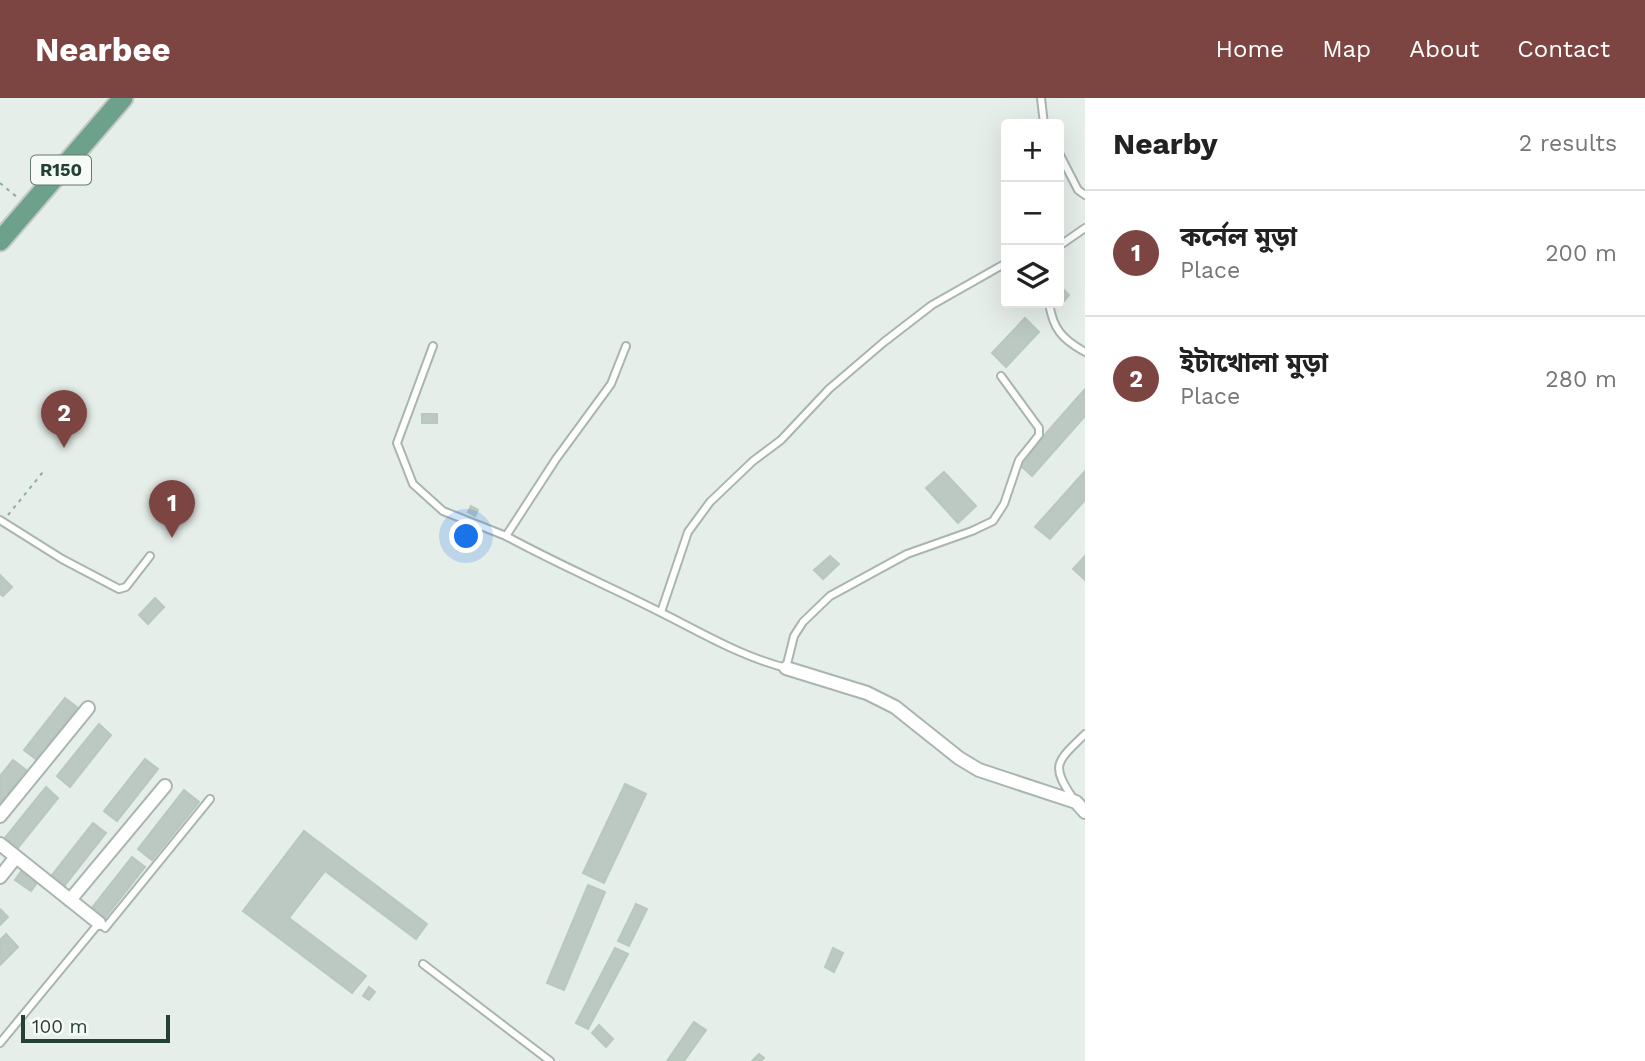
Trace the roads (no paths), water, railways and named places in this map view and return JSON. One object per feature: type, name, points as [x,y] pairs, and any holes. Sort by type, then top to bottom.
[{"type":"main road","name":"R150","points":[[0,241],[123,98]]},
{"type":"street","points":[[786,668],[867,693],[895,707],[959,758],[979,770],[1081,807]]},
{"type":"street","points":[[0,816],[88,708]]},
{"type":"street","points":[[70,900],[165,786]]},
{"type":"street","points":[[0,844],[99,923]]},
{"type":"street","points":[[0,877],[16,857]]},
{"type":"lane","points":[[1041,98],[1043,119]]},
{"type":"lane","points":[[1064,163],[1078,190],[1085,195]]},
{"type":"lane","points":[[1060,245],[1085,228]]},
{"type":"lane","points":[[661,612],[688,532],[710,502],[753,461],[781,440],[829,388],[884,342],[932,305],[1001,265]]},
{"type":"lane","points":[[1050,308],[1052,321],[1067,342],[1085,352]]},
{"type":"lane","points":[[433,346],[397,443],[413,484],[443,511],[506,536],[560,566],[661,612],[722,645],[758,661],[786,668],[794,636],[803,622],[831,596],[906,554],[993,521],[1004,504],[1018,460],[1040,435],[1039,428],[1001,376]]},
{"type":"lane","points":[[506,536],[556,459],[611,384],[626,346]]},
{"type":"lane","points":[[2,521],[62,559],[119,589],[127,587],[150,556]]},
{"type":"lane","points":[[1081,807],[1058,773],[1064,755],[1085,734]]},
{"type":"lane","points":[[0,1043],[99,923],[105,928],[210,799]]},
{"type":"lane","points":[[423,964],[550,1061]]},
{"type":"place","name":"ইটাখোলা মুড়া","points":[[64,448]]},
{"type":"place","name":"কর্নেল মুড়া","points":[[172,538]]}]
